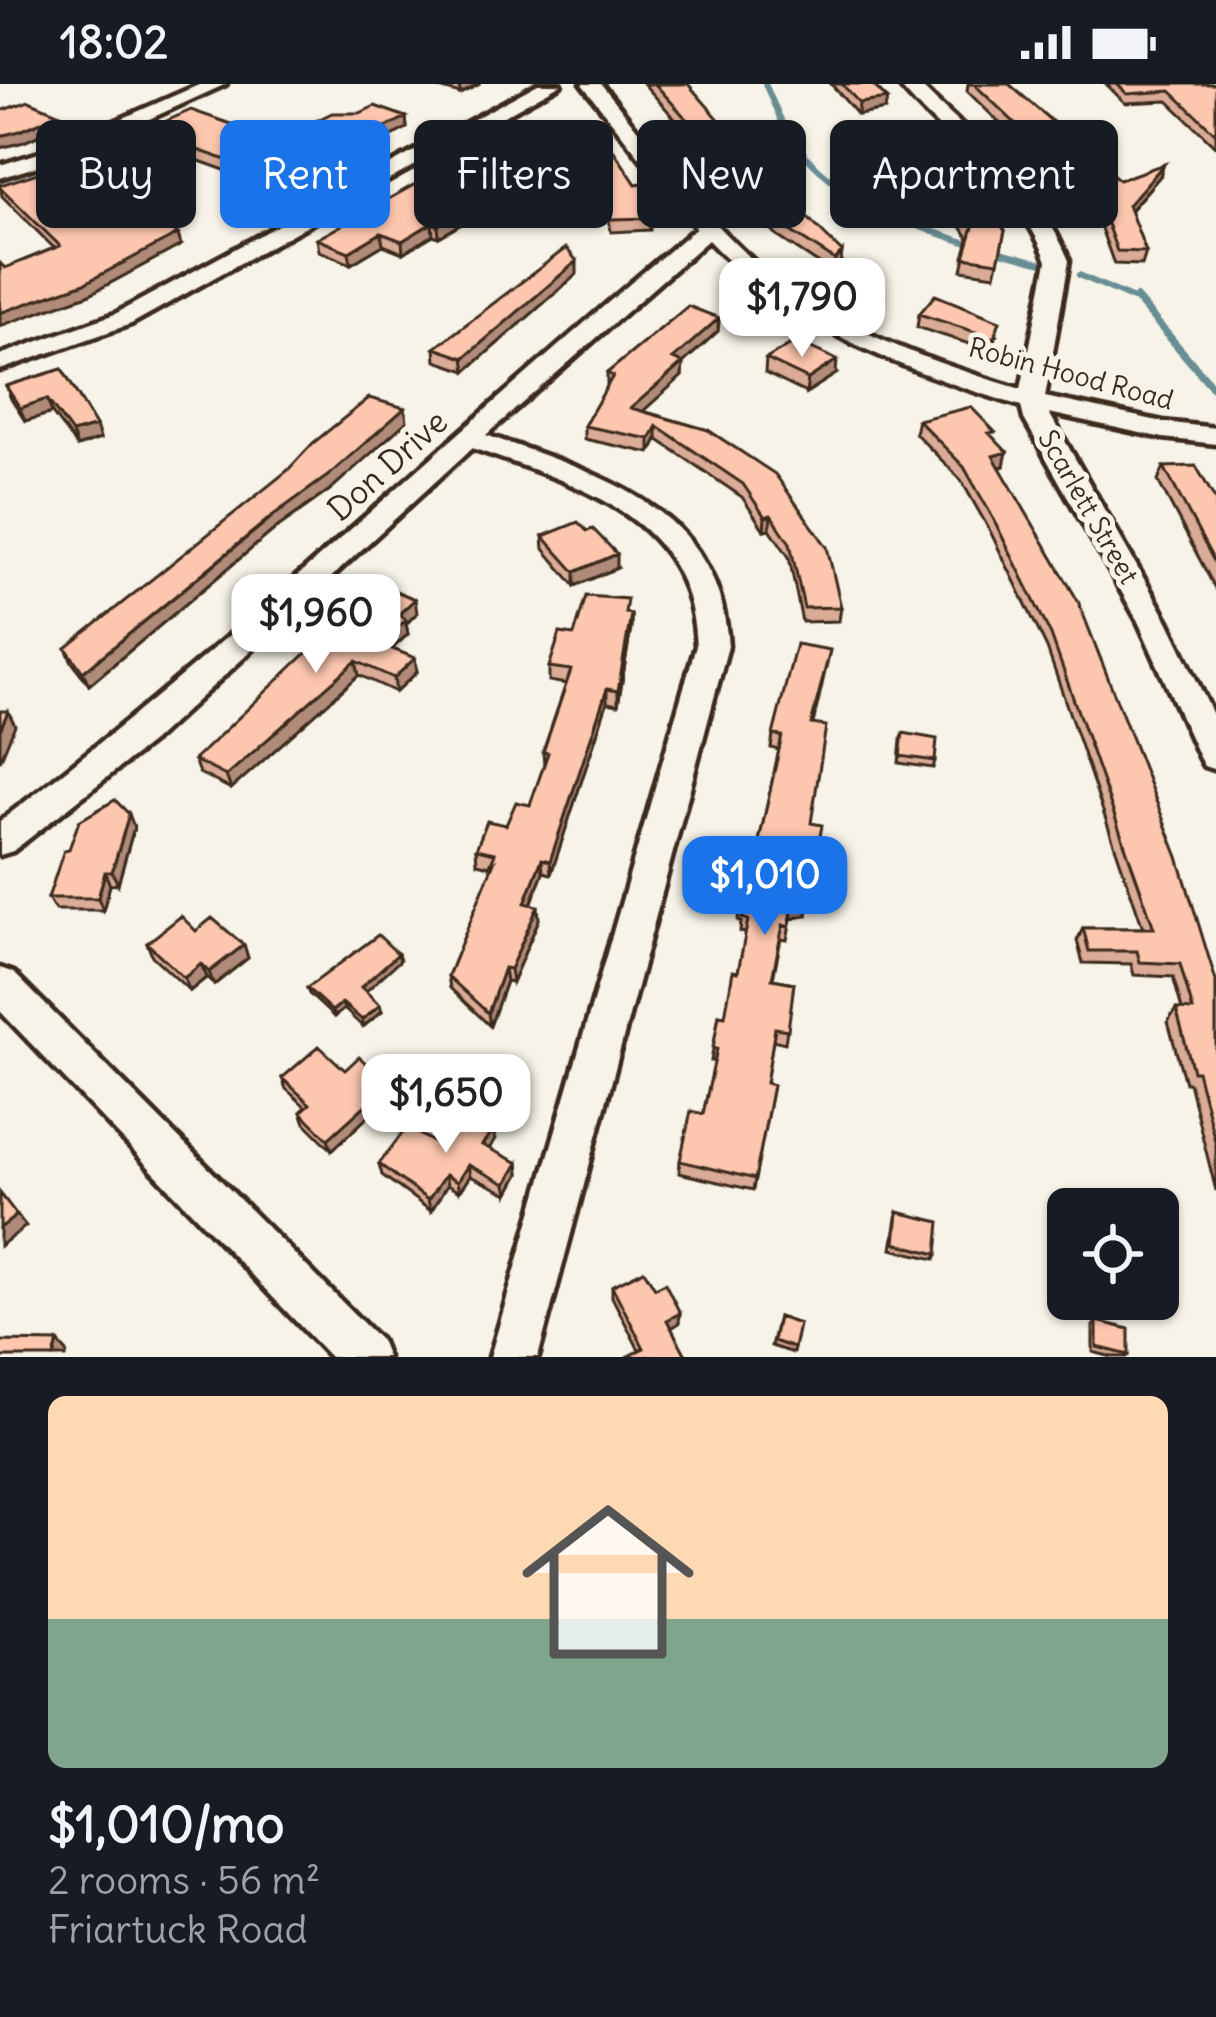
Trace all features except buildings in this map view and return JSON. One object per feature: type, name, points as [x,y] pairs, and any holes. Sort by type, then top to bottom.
[{"type":"street","points":[[0,172],[59,153],[217,84]]},
{"type":"street","points":[[0,363],[123,319],[552,84]]},
{"type":"street","name":"Robin Hood Road","points":[[591,84],[708,229],[754,274],[815,318],[920,364],[1032,398],[1160,430],[1216,436]]},
{"type":"street","name":"Scarlett Street","points":[[907,84],[1007,187],[1058,254],[1032,398],[1047,437],[1153,621],[1216,758]]},
{"type":"street","name":"Don Drive","points":[[0,841],[140,733],[562,352],[708,229]]},
{"type":"street","points":[[471,439],[596,487],[662,528],[697,571],[706,592],[712,646],[514,1357]]},
{"type":"street","points":[[0,985],[363,1357]]},
{"type":"waterway","points":[[765,84],[789,135],[839,186],[903,220],[1042,263]]},
{"type":"waterway","points":[[1079,275],[1138,301]]},
{"type":"waterway","points":[[1136,298],[1216,391]]}]
